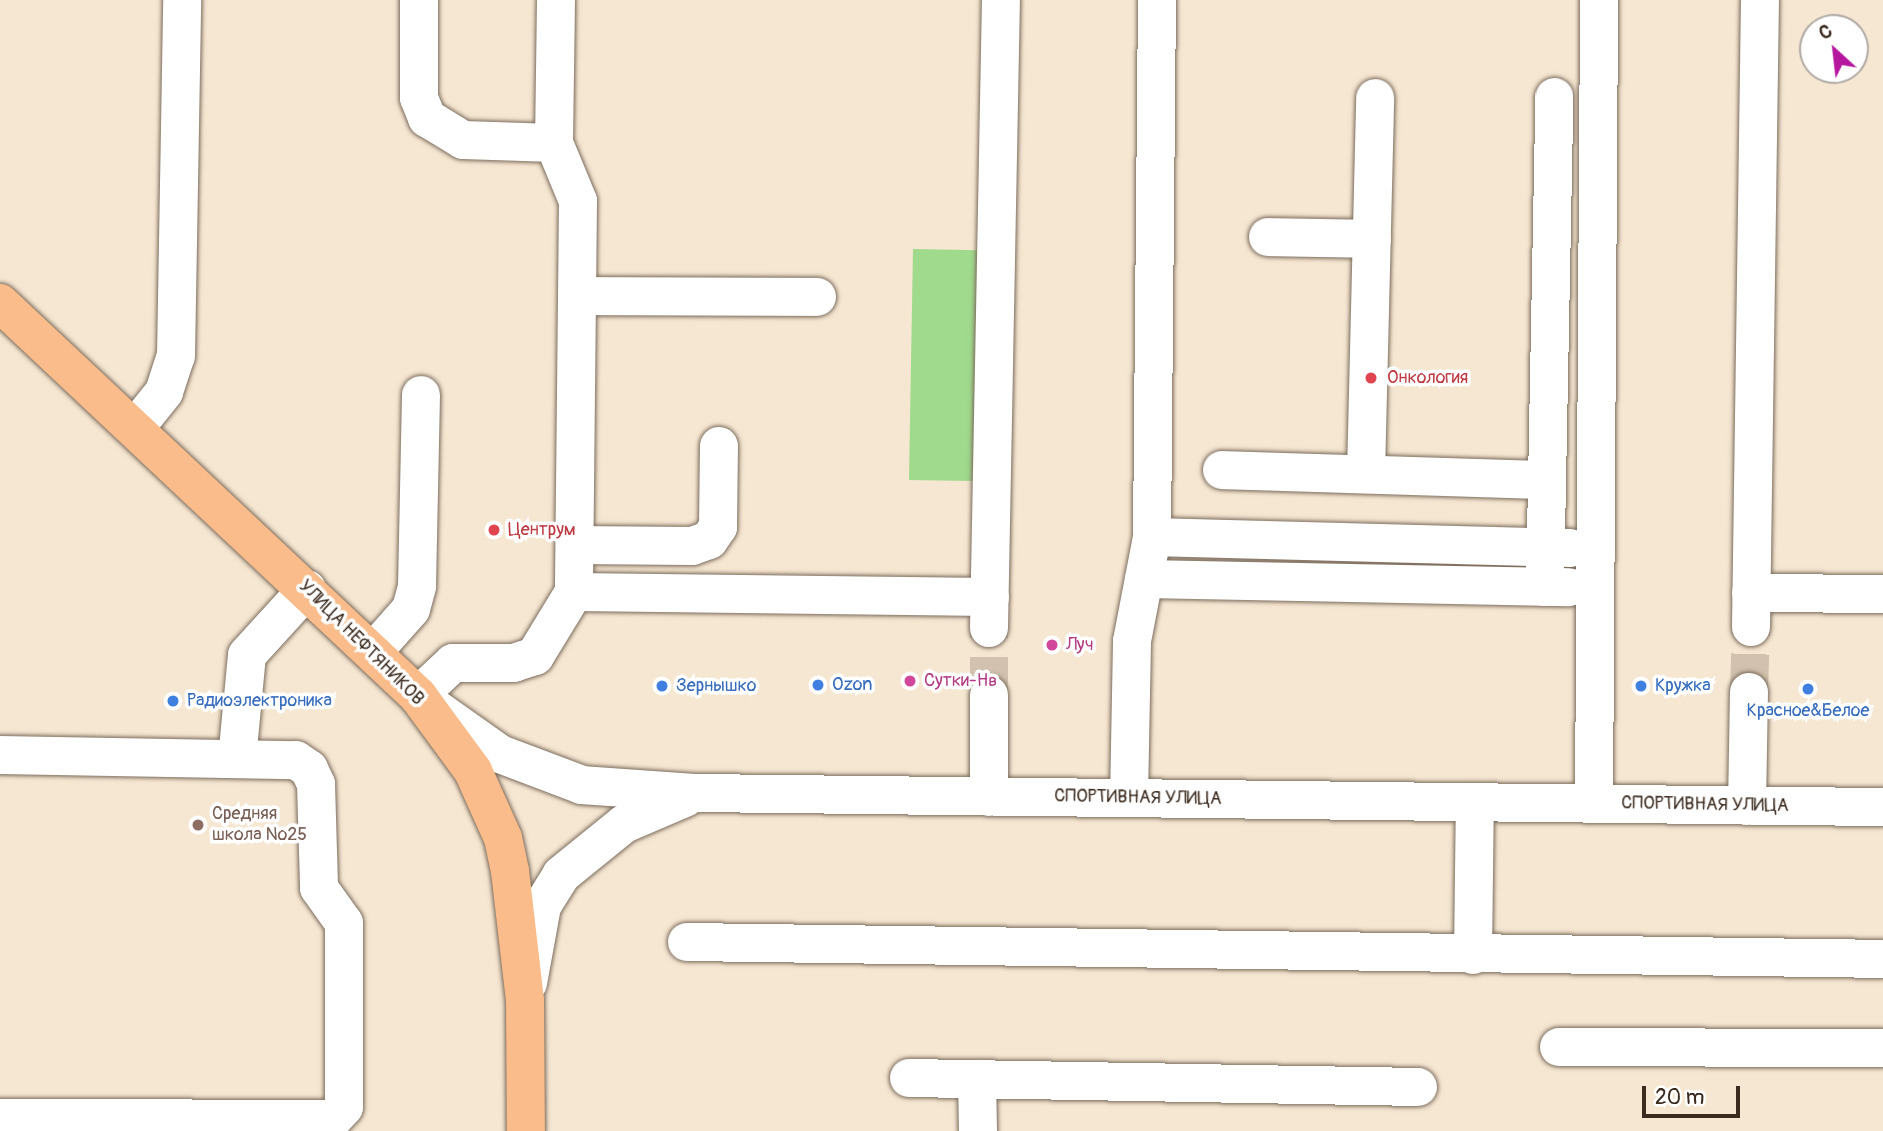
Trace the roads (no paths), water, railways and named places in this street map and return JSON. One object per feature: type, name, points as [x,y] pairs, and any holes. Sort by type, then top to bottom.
[{"type":"main road","name":"УЛИЦА НЕФТЯНИКОВ","points":[[0,303],[136,427],[418,696],[473,771],[503,838],[526,1000],[526,1131]]},
{"type":"street","points":[[136,427],[164,392],[176,356],[182,0]]},
{"type":"street","points":[[419,0],[419,98],[427,118],[463,140],[554,143]]},
{"type":"street","points":[[418,696],[453,663],[514,663],[535,656],[574,592],[578,201],[554,143],[555,0]]},
{"type":"street","points":[[574,592],[990,612],[1001,0]]},
{"type":"street","points":[[1129,798],[1132,641],[1152,537],[1157,0]]},
{"type":"street","points":[[1594,804],[1599,0]]},
{"type":"street","points":[[1760,0],[1751,610],[1883,594]]},
{"type":"street","points":[[1545,587],[1554,97]]},
{"type":"street","points":[[1366,474],[1375,98]]},
{"type":"street","points":[[1268,237],[1372,239]]},
{"type":"street","points":[[577,296],[817,297]]},
{"type":"street","points":[[373,652],[411,609],[417,586],[421,395]]},
{"type":"street","points":[[575,545],[692,546],[709,540],[718,527],[719,446]]},
{"type":"street","points":[[1222,470],[1547,480]]},
{"type":"street","points":[[1152,537],[1595,549]]},
{"type":"street","points":[[1144,579],[1594,588]]},
{"type":"street","points":[[237,759],[247,655],[307,589]]},
{"type":"street","points":[[1748,806],[1749,692]]},
{"type":"street","points":[[989,695],[989,797]]},
{"type":"street","name":"СПОРТИВНАЯ УЛИЦА","points":[[418,696],[470,736],[558,778],[697,793],[1883,807]]},
{"type":"street","points":[[0,755],[296,760],[316,784],[319,888],[344,923],[344,1107],[332,1119],[0,1118]]},
{"type":"street","points":[[526,1000],[541,906],[561,875],[624,824],[697,793]]},
{"type":"street","points":[[1473,955],[1475,802]]},
{"type":"street","points":[[687,942],[1883,959]]},
{"type":"street","points":[[1559,1047],[1883,1048]]},
{"type":"street","points":[[909,1078],[1418,1087]]},
{"type":"street","points":[[977,1079],[978,1131]]},
{"type":"tunnel","points":[[1749,692],[1751,627]]},
{"type":"tunnel","points":[[989,628],[989,695]]},
{"type":"place","name":"Онкология","points":[[1371,378]]},
{"type":"place","name":"Центрум","points":[[494,530]]},
{"type":"place","name":"Луч","points":[[1052,645]]},
{"type":"place","name":"Сутки-Нв","points":[[910,681]]},
{"type":"place","name":"Ozon","points":[[818,685]]},
{"type":"place","name":"Зернышко","points":[[662,686]]},
{"type":"place","name":"Кружка","points":[[1641,686]]},
{"type":"place","name":"Красное&Белое","points":[[1808,689]]},
{"type":"place","name":"Радиоэлектроника","points":[[173,701]]},
{"type":"place","name":"Средняя школа №25","points":[[198,825]]}]
